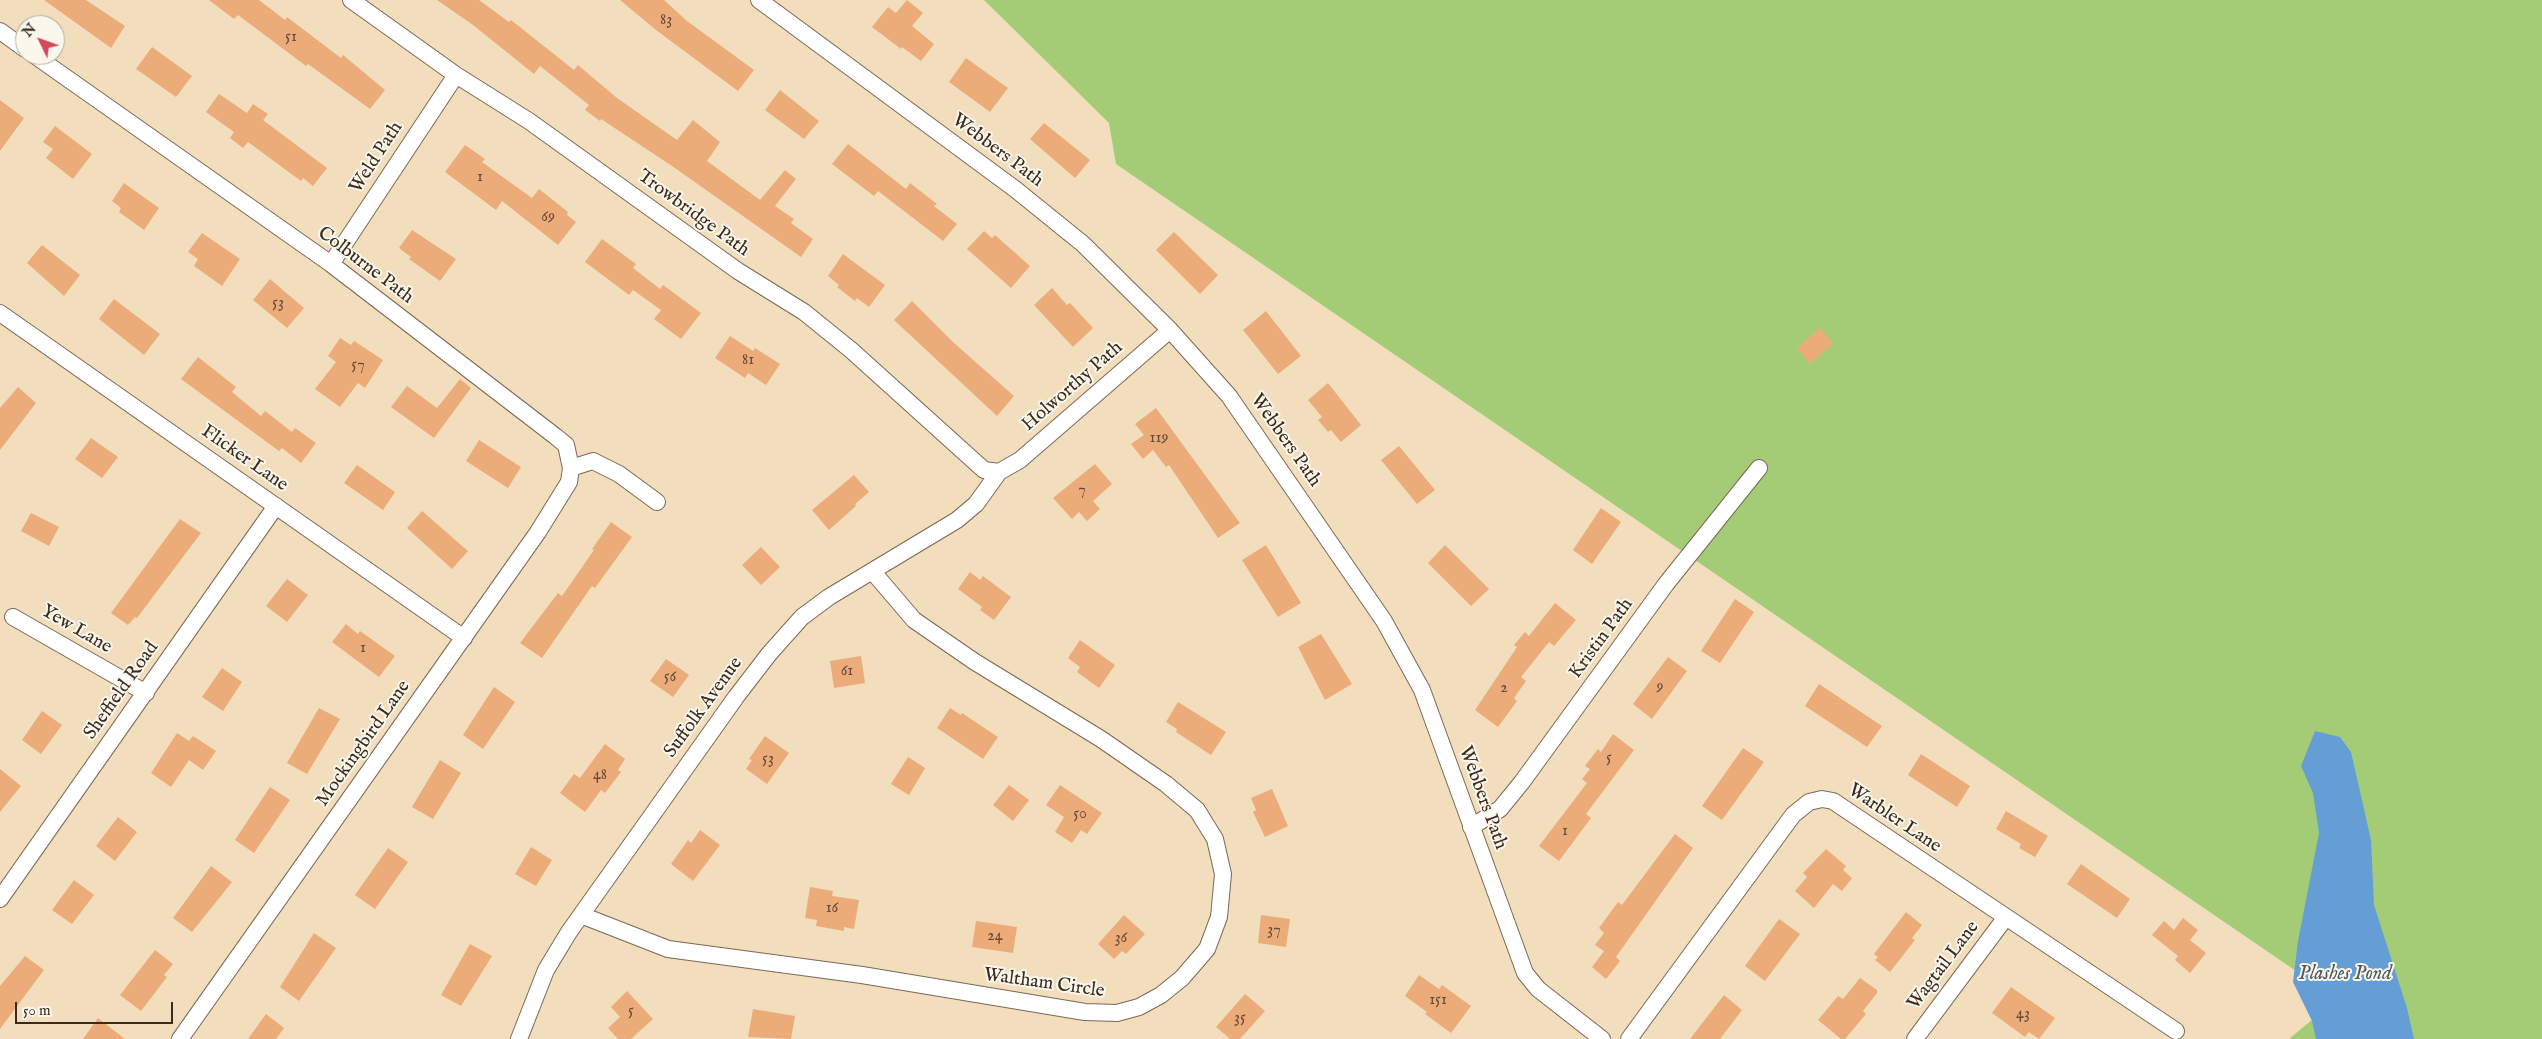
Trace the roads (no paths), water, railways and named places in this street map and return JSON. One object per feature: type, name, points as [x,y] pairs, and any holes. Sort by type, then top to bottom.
[{"type":"street","name":"Trowbridge Path","points":[[351,0],[456,74],[529,121],[738,271],[804,312],[851,350],[984,470],[999,472]]},
{"type":"street","name":"Webbers Path","points":[[759,0],[1015,189],[1083,244],[1170,330],[1230,396],[1384,621],[1422,690],[1525,973],[1538,989],[1602,1039]]},
{"type":"street","points":[[0,31],[15,41]]},
{"type":"street","name":"Colburne Path","points":[[48,65],[331,264],[566,445],[571,468]]},
{"type":"street","name":"Weld Path","points":[[331,264],[456,74]]},
{"type":"street","name":"Flicker Lane","points":[[2,318],[464,638]]},
{"type":"street","name":"Holworthy Path","points":[[999,472],[1020,460],[1170,330]]},
{"type":"street","points":[[571,468],[593,461],[619,474],[658,502]]},
{"type":"street","name":"Mockingbird Lane","points":[[180,1039],[538,532],[569,482],[571,468]]},
{"type":"street","name":"Kristin Path","points":[[1471,827],[1500,809],[1522,782],[1666,584],[1759,468]]},
{"type":"street","name":"Suffolk Avenue","points":[[519,1039],[546,970],[581,915],[648,818],[769,654],[802,617],[829,597],[956,520],[976,504],[999,472]]},
{"type":"street","name":"Sheffield Road","points":[[0,899],[276,506]]},
{"type":"street","name":"Waltham Circle","points":[[581,915],[668,949],[862,975],[1085,1012],[1117,1013],[1138,1006],[1160,995],[1182,978],[1207,949],[1219,917],[1223,874],[1215,839],[1197,810],[1166,784],[1101,739],[976,662],[914,620],[873,572]]},
{"type":"street","name":"Yew Lane","points":[[13,616],[146,693]]},
{"type":"street","name":"Warbler Lane","points":[[1629,1039],[1794,815],[1809,802],[1833,801],[2176,1030]]},
{"type":"street","name":"Wagtail Lane","points":[[1915,1039],[2006,917]]},
{"type":"water","name":"Plashes Pond","points":[[2315,731],[2340,737],[2351,752],[2371,840],[2374,905],[2407,1008],[2414,1039],[2316,1039],[2312,1021],[2293,982],[2298,941],[2319,833],[2313,793],[2301,766]]}]
